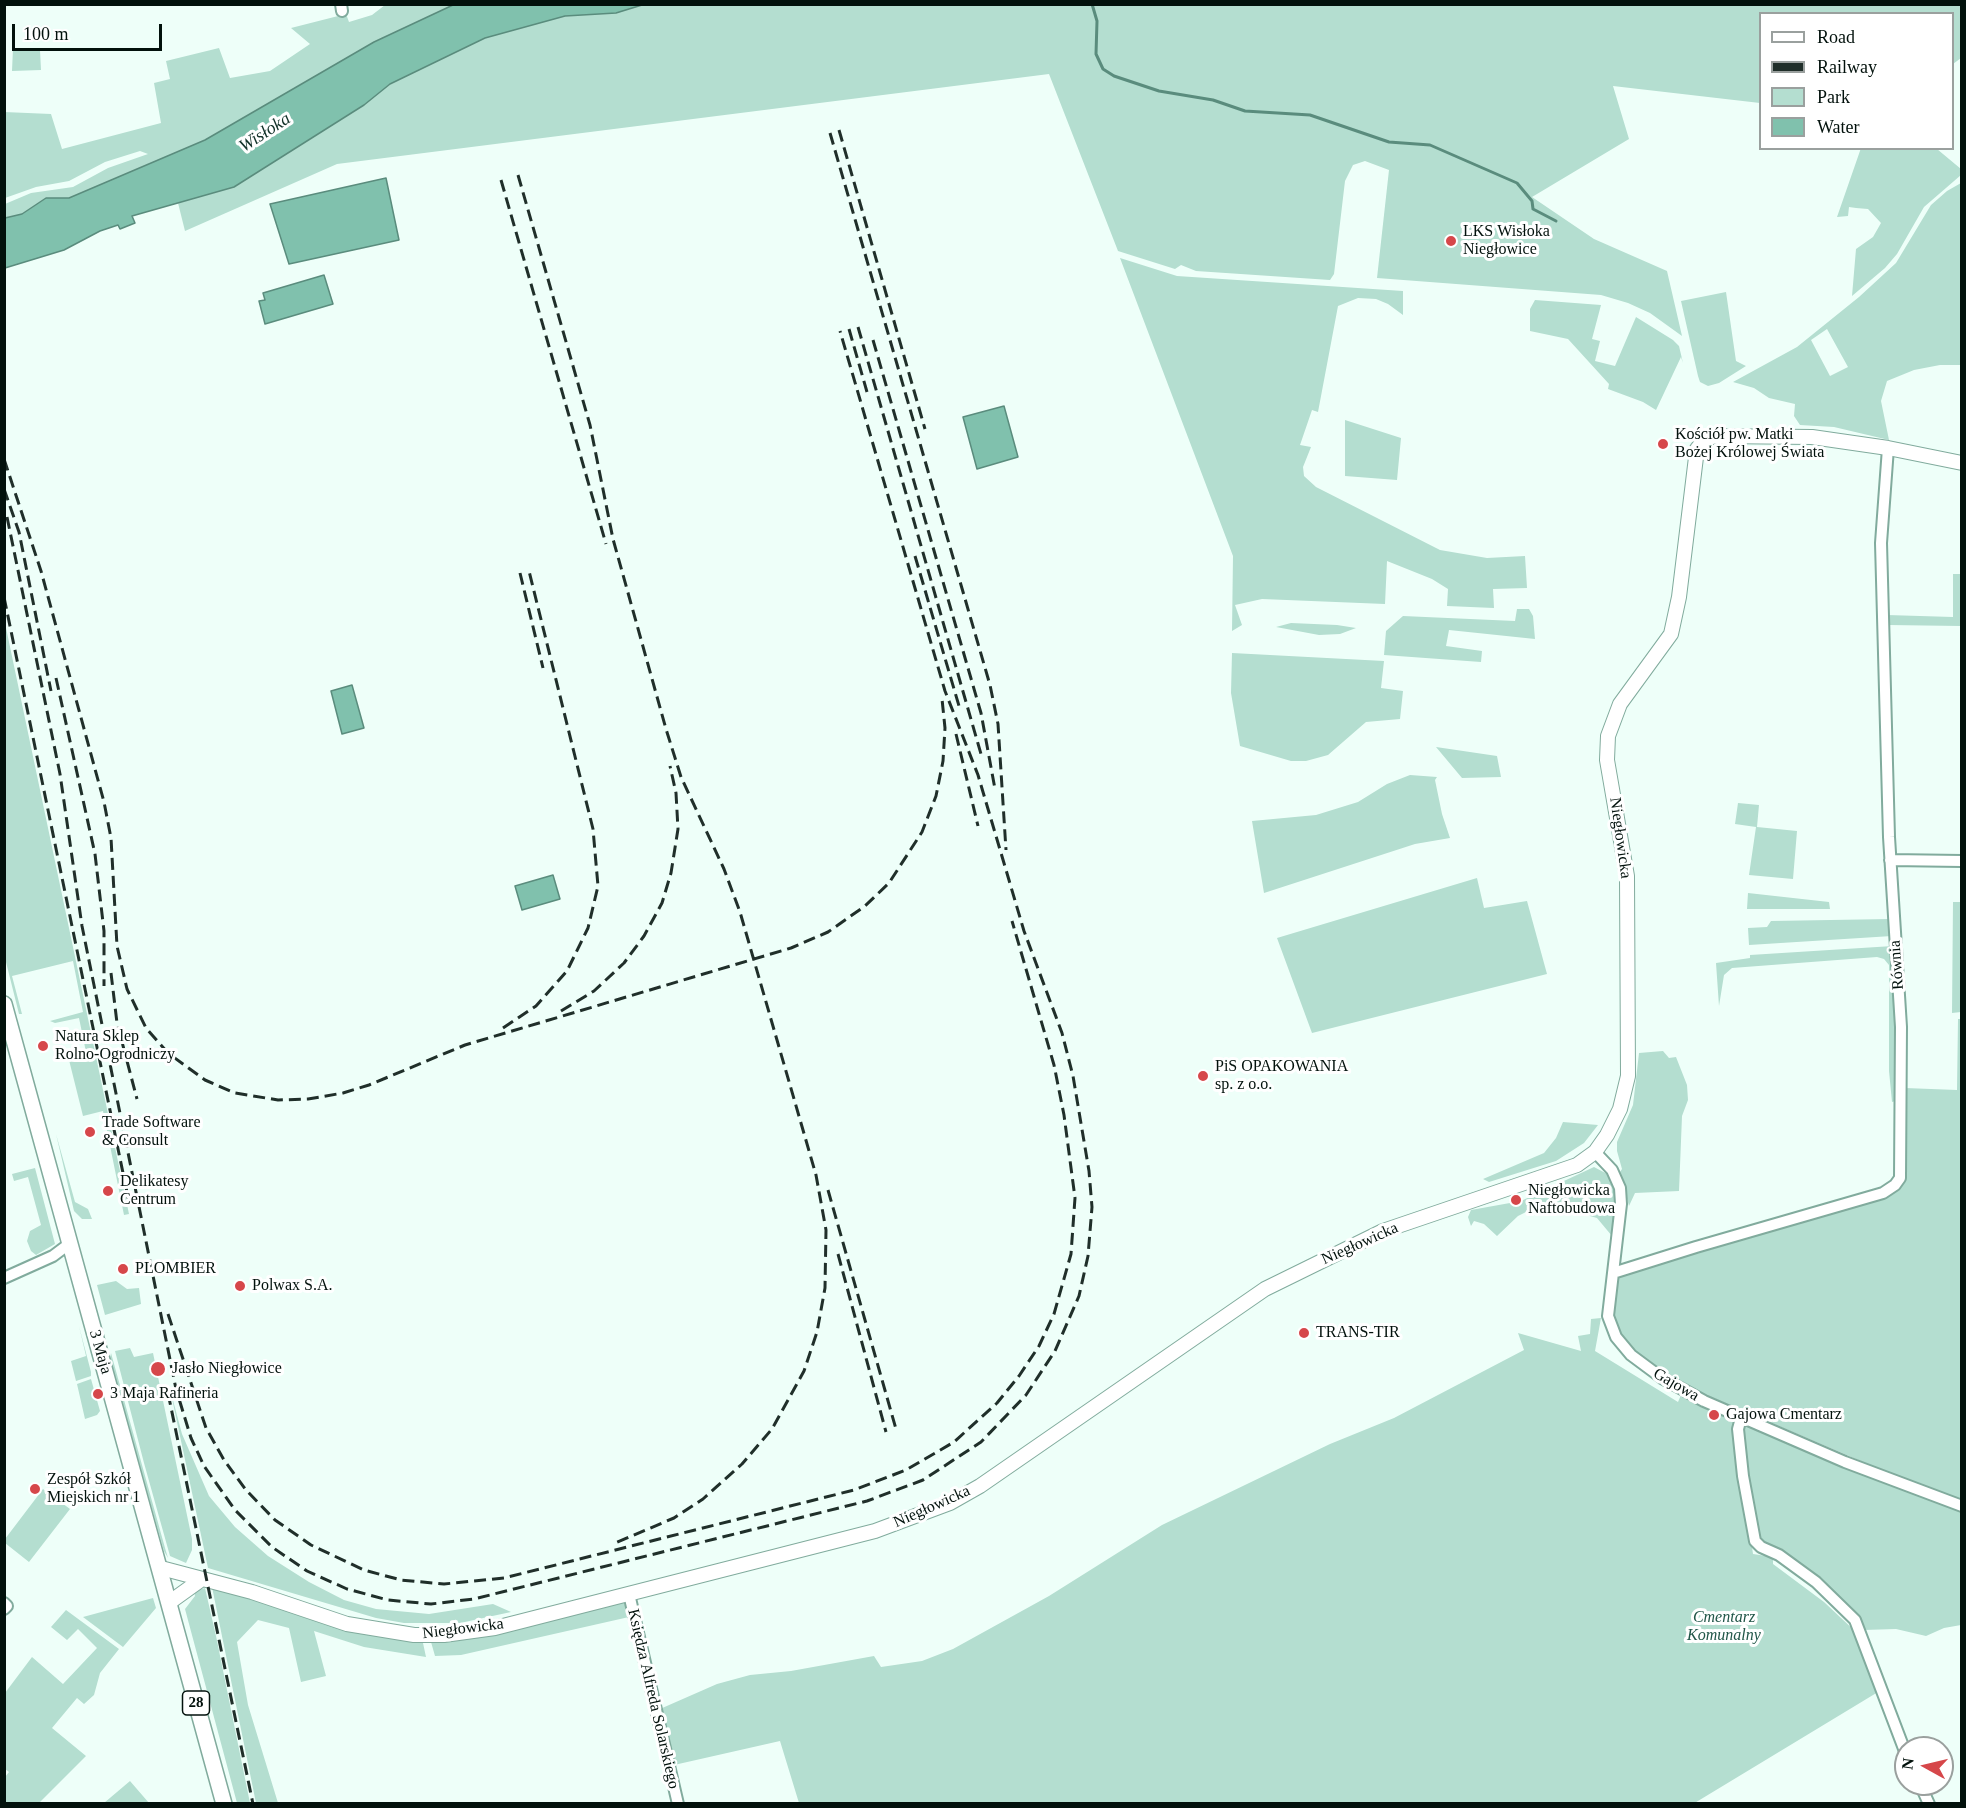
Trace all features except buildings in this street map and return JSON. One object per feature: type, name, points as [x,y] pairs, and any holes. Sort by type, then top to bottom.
[{"type":"main road","name":"3 Maja","points":[[6,1013],[224,1803]]},
{"type":"street","name":"Niegłowicka","points":[[161,1568],[252,1592],[347,1624],[414,1635],[444,1635],[495,1628],[875,1531],[950,1503],[980,1486],[1265,1289],[1383,1231],[1576,1165],[1595,1152],[1620,1109],[1626,1089],[1628,1062],[1627,876],[1607,760],[1610,725],[1620,704],[1671,634],[1679,597],[1697,449],[1704,440],[1721,435],[1812,436],[1962,463]]},
{"type":"street","name":"Równia","points":[[1613,1273],[1696,1246],[1883,1193],[1898,1182],[1902,1164],[1901,1027],[1890,860],[1881,543],[1888,448]]},
{"type":"street","points":[[1890,860],[1962,861]]},
{"type":"street","name":"Gajowa","points":[[1595,1152],[1614,1173],[1621,1194],[1608,1316],[1613,1332],[1624,1348],[1662,1378],[1741,1418],[1962,1506]]},
{"type":"street","points":[[4,1278],[58,1253],[69,1244]]},
{"type":"street","points":[[1741,1418],[1738,1429],[1742,1470],[1754,1538],[1758,1545],[1816,1582],[1856,1620],[1899,1736]]},
{"type":"street","points":[[170,1602],[202,1579]]},
{"type":"street","name":"Księdza Alfreda Solarskiego","points":[[629,1594],[678,1803]]},
{"type":"street","points":[[4,1603],[7,1606],[4,1609]]},
{"type":"green space","points":[[385,5],[453,5],[374,42],[205,140],[69,198],[46,198],[22,214],[5,218],[5,204],[31,193],[73,187],[108,168],[148,154],[140,151],[105,162],[69,181],[36,187],[5,198],[4,112],[51,114],[62,149],[161,123],[154,83],[170,79],[166,61],[219,48],[230,78],[270,71],[310,44],[291,28],[346,14],[349,22],[372,15]]},
{"type":"green space","points":[[642,5],[1961,5],[1961,58],[1954,63],[1954,12],[1759,12],[1759,103],[1613,86],[1629,139],[1532,197],[1594,239],[1667,271],[1682,336],[1650,313],[1628,303],[1601,295],[1377,278],[1389,170],[1365,161],[1353,165],[1345,181],[1334,274],[1330,280],[1196,271],[1181,265],[1175,269],[1118,251],[1049,74],[337,164],[185,231],[178,203],[234,187],[364,105],[390,84],[485,38],[518,26],[565,16],[616,13]]},
{"type":"green space","points":[[13,48],[40,50],[41,70],[12,71]]},
{"type":"green space","points":[[1860,150],[1938,150],[1961,169],[1961,175],[1924,207],[1897,254],[1885,268],[1852,296],[1856,249],[1873,237],[1881,223],[1868,209],[1849,207],[1848,216],[1837,217]]},
{"type":"green space","points":[[1961,183],[1961,365],[1940,365],[1914,370],[1887,381],[1881,401],[1889,440],[1834,427],[1800,425],[1794,416],[1795,404],[1769,398],[1754,388],[1733,382],[1797,347],[1859,297],[1896,263],[1931,205],[1947,191]],"holes":[[[1827,329],[1848,367],[1830,376],[1811,340]]]},
{"type":"green space","points":[[1120,258],[1177,276],[1403,291],[1403,315],[1388,304],[1376,299],[1358,298],[1338,306],[1318,412],[1312,410],[1300,445],[1311,447],[1303,467],[1304,476],[1316,487],[1440,550],[1487,558],[1525,556],[1527,588],[1493,589],[1494,608],[1447,606],[1448,589],[1432,579],[1387,561],[1385,604],[1262,599],[1235,605],[1242,625],[1232,631],[1233,556]]},
{"type":"green space","points":[[1726,292],[1736,361],[1746,366],[1719,383],[1708,386],[1700,382],[1698,376],[1681,301]]},
{"type":"green space","points":[[1535,300],[1601,305],[1592,339],[1600,341],[1595,361],[1615,366],[1636,317],[1673,340],[1679,346],[1683,363],[1681,357],[1656,410],[1643,402],[1608,389],[1609,384],[1568,339],[1530,331],[1530,309]]},
{"type":"green space","points":[[1345,420],[1401,438],[1397,480],[1345,476]]},
{"type":"green space","points":[[1953,574],[1961,574],[1961,626],[1888,625],[1887,615],[1953,617]]},
{"type":"green space","points":[[1517,609],[1529,609],[1533,616],[1535,639],[1449,630],[1446,646],[1482,651],[1481,662],[1384,655],[1386,631],[1403,616],[1515,621]]},
{"type":"green space","points":[[5,623],[129,1214],[124,1215],[103,1111],[83,1116],[69,1060],[69,1057],[86,1052],[79,1018],[55,1023],[50,1021],[83,1012],[73,961],[12,976],[22,1014],[19,1014],[5,958]]},
{"type":"green space","points":[[1291,623],[1356,628],[1340,634],[1319,635],[1276,627]]},
{"type":"green space","points":[[1232,653],[1384,661],[1381,688],[1403,691],[1400,719],[1366,722],[1328,755],[1306,761],[1291,761],[1240,746],[1231,693]]},
{"type":"green space","points":[[1436,747],[1497,756],[1501,777],[1462,778]]},
{"type":"green space","points":[[1410,775],[1437,777],[1435,780],[1442,814],[1450,838],[1415,844],[1264,893],[1252,821],[1316,815],[1358,802],[1387,784]]},
{"type":"green space","points":[[1738,803],[1759,805],[1757,827],[1797,831],[1793,879],[1749,875],[1756,827],[1735,824]]},
{"type":"green space","points":[[1477,878],[1484,908],[1527,901],[1547,974],[1312,1033],[1277,938]]},
{"type":"green space","points":[[1748,893],[1829,902],[1830,909],[1747,909]]},
{"type":"green space","points":[[1953,902],[1961,902],[1961,1012],[1952,1013]]},
{"type":"green space","points":[[1890,919],[1892,936],[1749,945],[1748,928],[1767,927],[1771,921]]},
{"type":"green space","points":[[1893,946],[1898,1100],[1892,1102],[1889,1071],[1889,965],[1884,959],[1877,957],[1732,968],[1724,975],[1719,1006],[1716,963],[1750,958],[1750,955]]},
{"type":"green space","points":[[1958,1019],[1961,1019],[1961,1501],[1891,1474],[1683,1385],[1635,1352],[1618,1330],[1613,1310],[1617,1277],[1895,1189],[1905,1088],[1957,1090]]},
{"type":"green space","points":[[1663,1051],[1669,1058],[1676,1057],[1687,1085],[1688,1100],[1682,1116],[1679,1191],[1635,1193],[1629,1206],[1620,1172],[1622,1169],[1617,1142],[1633,1105],[1639,1053]]},
{"type":"green space","points":[[1563,1122],[1598,1125],[1584,1143],[1556,1161],[1489,1182],[1483,1179],[1544,1153],[1556,1138]]},
{"type":"green space","points":[[56,1134],[75,1202],[88,1209],[92,1219],[82,1219],[74,1211]]},
{"type":"green space","points":[[1594,1167],[1611,1176],[1615,1193],[1612,1236],[1597,1218],[1544,1203],[1518,1216],[1497,1236],[1484,1224],[1474,1221],[1471,1226],[1468,1217],[1471,1210],[1521,1201]]},
{"type":"green space","points":[[35,1168],[55,1244],[36,1255],[31,1251],[27,1241],[30,1231],[41,1225],[28,1177],[14,1181],[12,1174]]},
{"type":"green space","points":[[116,1281],[127,1289],[139,1288],[141,1304],[105,1315],[97,1285]]},
{"type":"green space","name":"Cmentarz Komunalny","points":[[1601,1318],[1595,1351],[1678,1402],[1681,1395],[1734,1422],[1753,1554],[1773,1557],[1773,1564],[1824,1602],[1857,1633],[1878,1692],[1693,1804],[799,1803],[780,1741],[674,1765],[660,1709],[717,1684],[750,1675],[791,1671],[874,1656],[881,1667],[922,1661],[953,1649],[1049,1596],[1162,1525],[1330,1444],[1394,1418],[1524,1350],[1518,1333],[1581,1351],[1578,1336],[1590,1334],[1591,1319]]},
{"type":"green space","points":[[79,1326],[91,1376],[76,1381],[71,1361],[86,1356]]},
{"type":"green space","points":[[130,1348],[134,1357],[153,1353],[192,1539],[192,1550],[186,1563],[170,1556],[144,1463],[115,1351]]},
{"type":"green space","points":[[111,1353],[168,1558],[136,1453],[110,1359]]},
{"type":"green space","points":[[91,1379],[100,1411],[97,1415],[85,1419],[77,1384]]},
{"type":"green space","points":[[170,1389],[182,1434],[209,1496],[235,1527],[268,1556],[309,1582],[344,1600],[376,1609],[429,1614],[493,1604],[511,1612],[460,1623],[404,1623],[376,1618],[208,1568]]},
{"type":"green space","points":[[1743,1422],[1875,1480],[1961,1512],[1961,1625],[1944,1628],[1926,1636],[1896,1629],[1864,1630],[1781,1554],[1763,1542],[1759,1537],[1747,1489]]},
{"type":"green space","points":[[43,1489],[70,1509],[29,1562],[5,1543],[5,1539]]},
{"type":"green space","points":[[212,1587],[350,1630],[423,1643],[426,1657],[364,1647],[314,1631],[326,1676],[301,1682],[289,1628],[258,1620],[237,1642],[248,1705],[278,1803],[256,1803]]},
{"type":"green space","points":[[205,1588],[250,1803],[237,1803],[185,1609],[195,1596],[194,1591]]},
{"type":"green space","points":[[153,1598],[156,1608],[123,1647],[83,1617]]},
{"type":"green space","points":[[624,1602],[629,1617],[461,1655],[435,1656],[431,1642],[470,1639],[520,1629]]},
{"type":"green space","points":[[66,1610],[119,1649],[100,1673],[94,1695],[84,1704],[77,1698],[52,1728],[86,1756],[39,1803],[5,1803],[5,1777],[9,1772],[5,1769],[5,1693],[32,1657],[63,1684],[97,1648],[78,1629],[67,1640],[51,1627]]},
{"type":"green space","points":[[130,1781],[149,1803],[104,1803]]},
{"type":"water","name":"Wisłoka","points":[[453,5],[642,5],[616,13],[565,16],[485,38],[390,84],[364,105],[234,187],[132,216],[135,223],[120,229],[118,225],[100,231],[64,250],[5,268],[5,218],[22,214],[46,198],[69,198],[205,140],[374,42]]},
{"type":"water","points":[[386,178],[399,240],[289,264],[270,204]]},
{"type":"water","points":[[324,275],[333,304],[265,324],[259,301],[265,300],[263,293]]},
{"type":"water","points":[[1004,406],[1018,457],[977,469],[963,417]]},
{"type":"water","points":[[352,685],[364,728],[342,734],[331,691]]},
{"type":"water","points":[[553,875],[560,899],[522,910],[515,886]]},
{"type":"waterway","points":[[1092,4],[1097,21],[1096,54],[1103,69],[1114,76],[1159,91],[1213,100],[1245,111],[1310,115],[1389,142],[1430,145],[1517,183],[1532,201],[1533,209],[1556,221]]},
{"type":"railway","points":[[839,130],[925,429]]},
{"type":"railway","points":[[830,133],[990,685],[998,724],[1006,850]]},
{"type":"railway","points":[[518,175],[590,425],[613,539],[666,729],[681,777],[724,869],[740,912],[816,1175],[826,1230],[825,1288],[817,1332],[804,1371],[772,1429],[742,1464],[703,1499],[674,1518],[615,1543]]},
{"type":"railway","points":[[501,180],[606,544]]},
{"type":"railway","points":[[858,327],[981,754]]},
{"type":"railway","points":[[849,329],[867,392]]},
{"type":"railway","points":[[7,517],[60,774],[82,926],[176,1389],[191,1438],[204,1466],[235,1510],[272,1547],[307,1571],[347,1589],[388,1600],[431,1604],[474,1599],[867,1501],[923,1480],[981,1442],[1026,1395],[1055,1351],[1079,1296],[1088,1256],[1092,1207],[1089,1171],[1073,1076],[1062,1033],[1024,931],[978,775],[945,691],[840,331]]},
{"type":"railway","points":[[873,340],[981,713],[995,789]]},
{"type":"railway","points":[[4,459],[41,571],[104,802],[111,838],[117,946],[127,989],[146,1028],[168,1053],[205,1080],[235,1093],[278,1100],[308,1099],[343,1093],[369,1085],[465,1045],[791,948],[828,932],[865,906],[889,883],[922,832],[936,796],[943,761],[945,728],[942,699]]},
{"type":"railway","points":[[4,489],[19,532],[51,691]]},
{"type":"railway","points":[[915,556],[959,706]]},
{"type":"railway","points":[[503,1028],[536,1006],[567,971],[588,928],[598,886],[593,829],[529,571]]},
{"type":"railway","points":[[520,573],[543,668]]},
{"type":"railway","points":[[4,597],[129,1202]]},
{"type":"railway","points":[[56,678],[95,854],[104,931],[104,986]]},
{"type":"railway","points":[[956,734],[978,826]]},
{"type":"railway","points":[[561,1011],[594,991],[624,963],[644,936],[662,903],[671,873],[678,829],[676,793],[670,766]]},
{"type":"railway","points":[[168,1314],[206,1428],[224,1460],[246,1490],[275,1520],[311,1545],[364,1570],[401,1580],[444,1584],[504,1578],[854,1490],[906,1470],[954,1442],[997,1403],[1019,1376],[1039,1346],[1054,1314],[1071,1254],[1075,1198],[1064,1115],[1054,1065],[1012,921]]},
{"type":"railway","points":[[111,973],[117,1023],[137,1099]]},
{"type":"railway","points":[[828,1190],[896,1429]]},
{"type":"railway","points":[[838,1254],[886,1432]]},
{"type":"railway","points":[[168,1393],[253,1804]]},
{"type":"place","name":"LKS Wisłoka Niegłowice","points":[[1451,241]]},
{"type":"place","name":"Kościół pw. Matki Bożej Królowej Świata","points":[[1663,444]]},
{"type":"place","name":"Natura Sklep Rolno-Ogrodniczy","points":[[43,1046]]},
{"type":"place","name":"PiS OPAKOWANIA sp. z o.o.","points":[[1203,1076]]},
{"type":"place","name":"Trade Software & Consult","points":[[90,1132]]},
{"type":"place","name":"Delikatesy Centrum","points":[[108,1191]]},
{"type":"place","name":"Niegłowicka Naftobudowa","points":[[1516,1200]]},
{"type":"place","name":"PLOMBIER","points":[[123,1269]]},
{"type":"place","name":"Polwax S.A.","points":[[240,1286]]},
{"type":"place","name":"TRANS-TIR","points":[[1304,1333]]},
{"type":"place","name":"Jasło Niegłowice","points":[[158,1369]]},
{"type":"place","name":"3 Maja Rafineria","points":[[98,1394]]},
{"type":"place","name":"Gajowa Cmentarz","points":[[1714,1415]]},
{"type":"place","name":"Zespół Szkół Miejskich nr 1","points":[[35,1489]]}]
